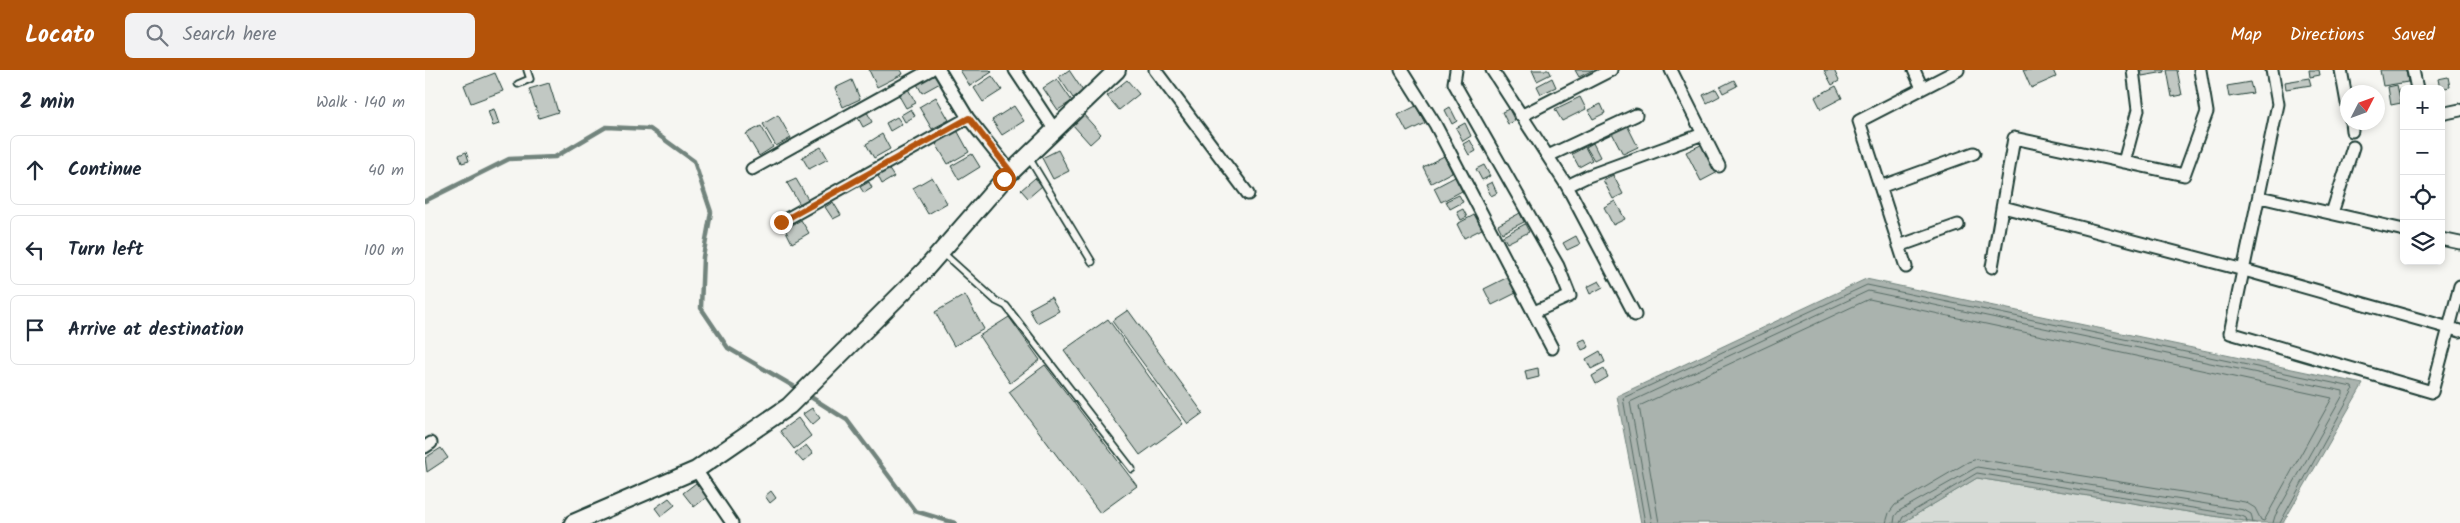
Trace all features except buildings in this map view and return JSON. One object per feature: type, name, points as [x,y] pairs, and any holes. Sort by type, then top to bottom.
[{"type":"street","points":[[752,169],[930,70]]},
{"type":"street","points":[[939,70],[969,118],[1011,172]]},
{"type":"street","points":[[1015,70],[1054,129]]},
{"type":"street","points":[[573,523],[696,470],[789,406],[812,385],[941,252],[1011,172],[1117,70]]},
{"type":"street","points":[[1155,70],[1248,194]]},
{"type":"street","points":[[1401,70],[1435,124],[1552,348]]},
{"type":"street","points":[[1456,70],[1454,83],[1558,266],[1570,296],[1534,312]]},
{"type":"street","points":[[1491,70],[1567,186],[1635,314]]},
{"type":"street","points":[[1521,116],[1611,70]]},
{"type":"street","points":[[1671,70],[1719,166]]},
{"type":"street","points":[[1914,70],[1922,88]]},
{"type":"street","points":[[1906,267],[1859,121],[1957,70]]},
{"type":"street","points":[[2124,162],[2138,110],[2133,70]]},
{"type":"street","points":[[1992,267],[2014,138],[2184,175],[2207,112],[2200,70]]},
{"type":"street","points":[[2272,70],[2279,104],[2230,333],[2432,392],[2455,329],[2460,286]]},
{"type":"street","points":[[2341,70],[2344,85]]},
{"type":"street","points":[[2413,70],[2416,85]]},
{"type":"street","points":[[2445,113],[2460,110]]},
{"type":"street","points":[[1548,156],[1636,115]]},
{"type":"street","points":[[781,222],[969,118]]},
{"type":"street","points":[[1567,186],[1588,176],[1703,134]]},
{"type":"street","points":[[2332,213],[2353,147]]},
{"type":"street","points":[[1880,187],[1974,153]]},
{"type":"street","points":[[2260,197],[2400,229]]},
{"type":"street","points":[[2003,207],[2244,270],[2455,329]]},
{"type":"street","points":[[1899,246],[1958,224]]},
{"type":"street","points":[[2445,240],[2460,243]]},
{"type":"street","points":[[696,470],[732,523]]},
{"type":"lane","points":[[517,84],[530,79],[527,70]]},
{"type":"lane","points":[[1027,157],[1092,262]]},
{"type":"lane","points":[[941,252],[995,301],[1006,306],[1131,469]]},
{"type":"shaded area","points":[[1977,478],[2257,523],[1902,523]]},
{"type":"water","points":[[1866,279],[2363,384],[2283,523],[2257,523],[1977,478],[1902,523],[1641,523],[1617,396]]},
{"type":"waterway","points":[[425,201],[509,159],[555,157],[606,127],[650,129],[694,161],[711,212],[703,257],[701,308],[728,348],[800,390]]},
{"type":"waterway","points":[[806,394],[847,420],[915,511],[955,523]]},
{"type":"route","points":[[781,222],[969,118],[1011,172],[1004,179]]}]
